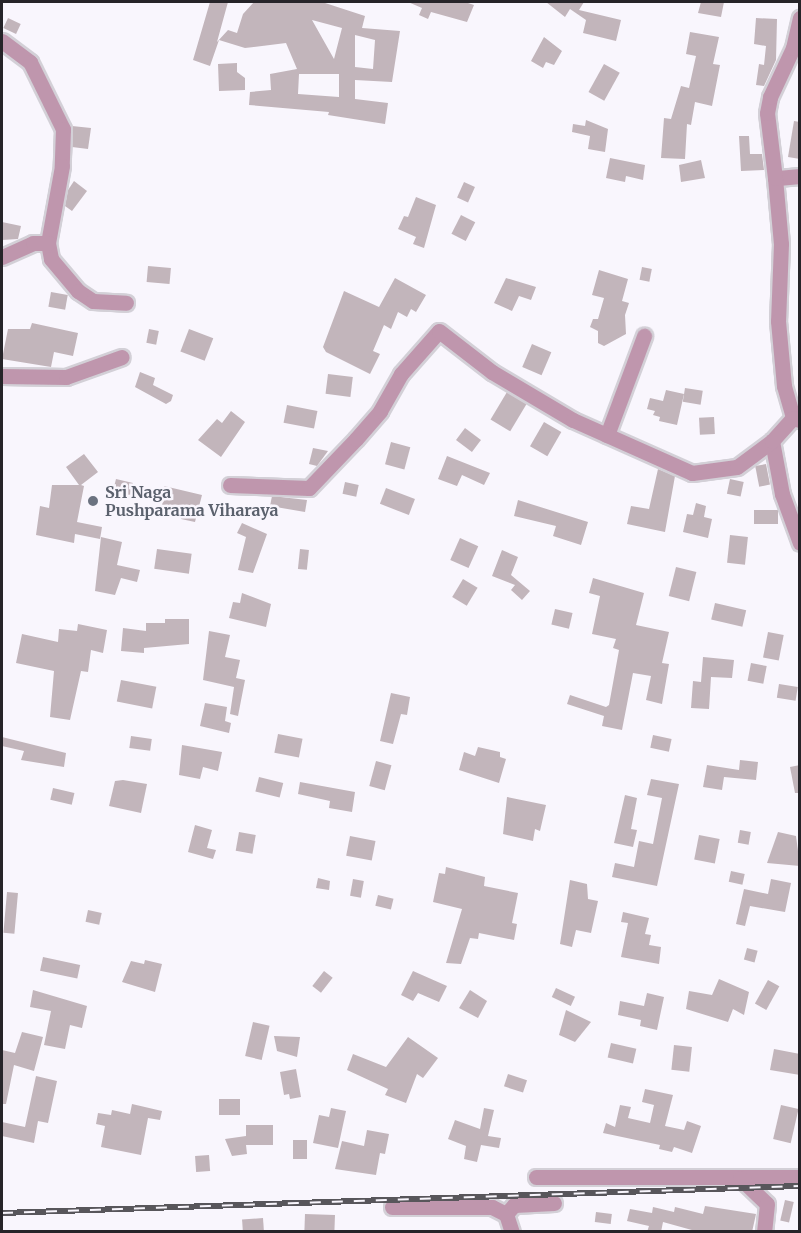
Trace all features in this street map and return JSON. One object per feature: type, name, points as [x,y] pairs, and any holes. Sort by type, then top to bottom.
[{"type":"street","points":[[230,485],[309,488],[357,439],[380,411],[401,374],[440,331],[492,372],[573,420],[692,473],[737,467],[772,441],[796,419],[784,386],[778,321],[781,244],[767,113],[770,97],[793,48],[800,18]]},
{"type":"street","points":[[2,41],[30,62],[63,129],[62,166],[48,243],[51,259],[78,291],[93,301],[126,303]]},
{"type":"street","points":[[775,178],[800,176]]},
{"type":"street","points":[[2,257],[33,243],[48,243]]},
{"type":"street","points":[[607,435],[644,336]]},
{"type":"street","points":[[2,376],[66,377],[122,357]]},
{"type":"street","points":[[772,441],[782,494],[800,543]]},
{"type":"street","points":[[536,1177],[800,1177]]},
{"type":"street","points":[[740,1178],[767,1203],[764,1232]]},
{"type":"street","points":[[506,1214],[514,1205],[554,1203]]},
{"type":"street","points":[[392,1207],[492,1207],[506,1214],[512,1232]]},
{"type":"building","points":[[210,2],[228,2],[217,42],[228,30],[237,33],[243,14],[254,2],[322,2],[365,16],[362,28],[400,31],[392,82],[355,80],[355,99],[388,103],[385,124],[328,115],[329,112],[249,105],[250,92],[271,90],[270,74],[297,69],[286,43],[245,48],[219,40],[210,66],[193,60]],"holes":[[[312,20],[342,28],[334,59]],[[355,35],[375,40],[373,69],[355,67]],[[299,74],[339,74],[339,97],[298,94]]]},
{"type":"building","points":[[408,2],[465,2],[474,5],[467,22],[431,12],[428,19],[419,15],[422,8]]},
{"type":"building","points":[[546,2],[584,2],[579,10],[621,20],[616,41],[583,33],[586,20],[570,9],[565,17]]},
{"type":"building","points":[[701,2],[724,2],[721,17],[698,13]]},
{"type":"building","points":[[8,18],[21,24],[16,34],[3,28]]},
{"type":"building","points":[[756,18],[777,19],[776,60],[764,86],[756,85],[759,64],[764,65],[766,46],[754,44]]},
{"type":"building","points":[[690,32],[719,37],[713,64],[720,65],[712,106],[695,102],[691,125],[687,124],[685,159],[661,158],[664,118],[671,119],[681,86],[689,88],[696,56],[686,54]]},
{"type":"building","points":[[544,37],[562,51],[554,65],[546,62],[543,68],[531,61]]},
{"type":"building","points":[[237,63],[237,72],[245,78],[245,90],[219,91],[218,64]]},
{"type":"building","points":[[604,64],[620,73],[604,101],[588,92]]},
{"type":"building","points":[[586,120],[608,129],[605,152],[588,149],[590,136],[572,132],[573,124],[585,126]]},
{"type":"building","points":[[794,121],[800,122],[800,159],[788,157]]},
{"type":"building","points":[[72,126],[91,128],[88,149],[72,147]]},
{"type":"building","points":[[739,136],[749,136],[750,154],[762,154],[764,170],[741,171]]},
{"type":"building","points":[[610,158],[645,165],[643,180],[626,176],[625,182],[606,178]]},
{"type":"building","points":[[701,160],[705,178],[681,182],[679,165]]},
{"type":"building","points":[[74,181],[87,191],[72,211],[65,206],[68,190]]},
{"type":"building","points":[[464,182],[475,187],[468,202],[457,198]]},
{"type":"building","points":[[416,197],[436,205],[424,248],[413,244],[416,237],[398,229],[404,216],[408,217]]},
{"type":"building","points":[[461,215],[475,222],[466,241],[451,234]]},
{"type":"building","points":[[2,222],[21,226],[18,239],[2,240]]},
{"type":"building","points":[[148,266],[171,268],[170,284],[147,282]]},
{"type":"building","points":[[642,267],[652,269],[649,282],[640,280]]},
{"type":"building","points":[[599,270],[628,279],[622,301],[629,303],[625,315],[626,334],[604,346],[598,343],[598,331],[590,327],[593,319],[598,319],[604,298],[592,295]]},
{"type":"building","points":[[395,278],[426,295],[416,312],[411,309],[407,317],[398,312],[391,329],[384,325],[373,351],[380,354],[370,374],[326,352],[323,347],[344,291],[379,307]]},
{"type":"building","points":[[506,278],[536,287],[531,300],[519,296],[512,311],[494,303]]},
{"type":"building","points":[[51,292],[68,295],[65,310],[48,307]]},
{"type":"building","points":[[32,323],[78,333],[73,356],[54,352],[51,367],[2,359],[8,329],[30,329]]},
{"type":"building","points":[[149,329],[159,331],[156,345],[146,343]]},
{"type":"building","points":[[189,329],[213,338],[205,361],[180,351]]},
{"type":"building","points":[[532,344],[551,352],[542,375],[522,367]]},
{"type":"building","points":[[140,372],[155,378],[153,385],[173,395],[171,401],[166,404],[135,387]]},
{"type":"building","points":[[328,374],[353,377],[350,397],[326,394]]},
{"type":"building","points":[[685,388],[703,391],[701,405],[683,402]]},
{"type":"building","points":[[666,390],[684,394],[677,425],[659,421],[660,417],[653,415],[655,411],[647,409],[650,398],[663,401]]},
{"type":"building","points":[[507,392],[527,404],[510,431],[491,419]]},
{"type":"building","points":[[287,405],[317,411],[314,429],[284,423]]},
{"type":"building","points":[[231,411],[245,422],[221,457],[198,440],[217,419],[222,423]]},
{"type":"building","points":[[714,417],[715,434],[700,435],[699,418]]},
{"type":"building","points":[[544,422],[561,432],[547,456],[530,446]]},
{"type":"building","points":[[465,428],[481,440],[472,452],[456,440]]},
{"type":"building","points":[[391,442],[410,447],[404,469],[385,464]]},
{"type":"building","points":[[313,448],[328,451],[317,466],[309,464]]},
{"type":"building","points":[[84,454],[98,472],[81,485],[84,486],[77,522],[102,527],[100,539],[75,534],[74,543],[36,535],[40,506],[49,508],[52,485],[79,485],[66,467]]},
{"type":"building","points":[[447,456],[490,473],[484,485],[462,475],[457,486],[438,479]]},
{"type":"building","points":[[766,464],[770,485],[759,487],[755,466]]},
{"type":"building","points":[[658,469],[675,476],[665,532],[627,524],[631,506],[649,509]]},
{"type":"building","points":[[116,479],[133,483],[129,500],[111,499]]},
{"type":"building","points":[[730,479],[744,482],[741,497],[727,494]]},
{"type":"building","points":[[345,482],[359,485],[356,497],[343,494]]},
{"type":"building","points":[[164,486],[202,495],[195,522],[181,519],[182,513],[162,508]]},
{"type":"building","points":[[386,488],[415,499],[409,515],[380,504]]},
{"type":"building","points":[[272,496],[307,500],[305,512],[270,506]]},
{"type":"building","points":[[518,500],[588,522],[581,545],[553,536],[556,526],[514,516]]},
{"type":"building","points":[[696,503],[706,506],[704,517],[712,519],[708,538],[683,532],[687,514],[693,515]]},
{"type":"building","points":[[754,510],[778,510],[778,524],[754,524]]},
{"type":"building","points":[[242,523],[267,534],[253,573],[238,570],[246,537],[237,533]]},
{"type":"building","points":[[730,535],[748,537],[745,565],[727,563]]},
{"type":"building","points":[[101,537],[122,542],[117,565],[140,570],[137,582],[121,578],[115,595],[95,591]]},
{"type":"building","points":[[460,538],[478,546],[469,568],[450,560]]},
{"type":"building","points":[[157,549],[192,554],[189,574],[154,569]]},
{"type":"building","points":[[300,549],[309,550],[307,570],[298,569]]},
{"type":"building","points":[[502,550],[518,557],[511,575],[530,591],[522,600],[511,590],[515,585],[492,576]]},
{"type":"building","points":[[676,567],[696,572],[689,601],[669,596]]},
{"type":"building","points":[[593,578],[644,593],[636,625],[669,632],[662,663],[669,664],[662,704],[646,700],[651,676],[633,673],[622,730],[602,726],[604,716],[567,704],[570,695],[606,707],[609,705],[619,650],[613,648],[616,639],[592,634],[600,596],[589,593]]},
{"type":"building","points":[[463,579],[478,588],[467,606],[452,597]]},
{"type":"building","points":[[242,593],[271,604],[266,627],[229,618],[233,602],[240,603]]},
{"type":"building","points":[[715,603],[746,610],[742,627],[711,620]]},
{"type":"building","points":[[555,609],[573,613],[569,629],[551,625]]},
{"type":"building","points":[[165,619],[189,619],[189,644],[144,648],[144,653],[121,651],[123,628],[146,631],[146,623],[165,623]]},
{"type":"building","points":[[78,624],[107,630],[103,653],[91,650],[88,672],[81,671],[70,720],[50,717],[54,671],[16,663],[22,634],[58,642],[59,629],[77,631]]},
{"type":"building","points":[[209,631],[230,635],[225,657],[240,660],[236,678],[245,680],[238,716],[230,714],[234,687],[203,680]]},
{"type":"building","points":[[768,632],[784,635],[779,661],[763,658]]},
{"type":"building","points":[[703,657],[734,660],[732,678],[711,677],[709,709],[691,708],[693,681],[701,682]]},
{"type":"building","points":[[751,663],[767,666],[763,684],[748,681]]},
{"type":"building","points":[[121,680],[156,687],[152,708],[117,702]]},
{"type":"building","points":[[779,684],[798,687],[796,701],[777,698]]},
{"type":"building","points":[[391,693],[410,697],[407,715],[401,714],[393,744],[380,741]]},
{"type":"building","points":[[205,703],[227,707],[225,721],[231,723],[229,733],[200,726]]},
{"type":"building","points":[[278,734],[303,739],[299,757],[274,753]]},
{"type":"building","points":[[653,735],[672,739],[669,752],[650,748]]},
{"type":"building","points":[[131,736],[152,739],[150,751],[129,748]]},
{"type":"building","points":[[2,737],[66,753],[64,767],[21,760],[24,751],[2,746]]},
{"type":"building","points":[[182,745],[222,752],[218,771],[203,767],[200,779],[179,775]]},
{"type":"building","points":[[478,747],[500,752],[500,757],[506,759],[499,783],[459,770],[464,752],[475,756]]},
{"type":"building","points":[[740,760],[758,762],[756,780],[724,777],[722,790],[703,787],[707,765],[739,770]]},
{"type":"building","points":[[376,761],[391,765],[385,790],[369,786]]},
{"type":"building","points":[[800,765],[800,793],[795,793],[790,767]]},
{"type":"building","points":[[259,777],[283,783],[280,798],[255,792]]},
{"type":"building","points":[[651,779],[679,784],[657,886],[612,877],[615,863],[634,867],[639,841],[653,844],[662,798],[647,795]]},
{"type":"building","points":[[115,781],[147,784],[141,813],[109,806]]},
{"type":"building","points":[[300,782],[355,792],[352,812],[329,808],[330,801],[298,794]]},
{"type":"building","points":[[53,788],[74,793],[72,805],[50,800]]},
{"type":"building","points":[[625,795],[637,798],[631,829],[637,830],[633,847],[614,843]]},
{"type":"building","points":[[507,797],[546,805],[540,831],[535,829],[533,841],[503,834]]},
{"type":"building","points":[[195,825],[212,830],[207,848],[216,850],[213,859],[188,852]]},
{"type":"building","points":[[740,830],[751,832],[749,845],[738,843]]},
{"type":"building","points":[[239,832],[256,835],[252,854],[236,851]]},
{"type":"building","points":[[778,832],[796,836],[800,866],[767,863]]},
{"type":"building","points":[[699,835],[720,839],[715,864],[694,860]]},
{"type":"building","points":[[350,836],[376,841],[372,861],[346,856]]},
{"type":"building","points":[[446,867],[485,877],[484,886],[518,893],[512,923],[517,924],[514,940],[479,933],[478,939],[470,938],[461,964],[446,963],[462,909],[433,902],[439,873],[445,874]]},
{"type":"building","points":[[731,871],[745,874],[742,885],[729,882]]},
{"type":"building","points":[[318,878],[330,881],[329,890],[316,888]]},
{"type":"building","points":[[353,879],[364,881],[361,898],[350,896]]},
{"type":"building","points":[[771,879],[791,883],[785,912],[750,906],[745,926],[736,924],[744,889],[768,894]]},
{"type":"building","points":[[570,880],[587,884],[588,899],[598,901],[591,933],[576,930],[572,947],[560,944]]},
{"type":"building","points":[[7,892],[18,893],[14,934],[3,933]]},
{"type":"building","points":[[378,895],[394,899],[391,910],[375,906]]},
{"type":"building","points":[[88,910],[102,913],[99,925],[86,922]]},
{"type":"building","points":[[623,912],[649,918],[645,934],[651,935],[649,945],[661,947],[659,964],[621,957],[628,923],[621,922]]},
{"type":"building","points":[[747,948],[758,951],[755,962],[744,960]]},
{"type":"building","points":[[43,957],[80,965],[77,979],[40,971]]},
{"type":"building","points":[[145,960],[162,964],[155,992],[122,982],[131,961],[144,964]]},
{"type":"building","points":[[324,971],[333,978],[321,993],[312,986]]},
{"type":"building","points":[[413,971],[447,986],[439,1002],[418,993],[413,1001],[401,995]]},
{"type":"building","points":[[719,979],[749,992],[744,1015],[733,1009],[728,1022],[686,1009],[689,991],[712,995]]},
{"type":"building","points":[[768,980],[779,986],[766,1010],[755,1004]]},
{"type":"building","points":[[556,988],[575,997],[571,1006],[552,997]]},
{"type":"building","points":[[33,990],[87,1006],[82,1028],[70,1025],[65,1049],[44,1045],[51,1011],[30,1007]]},
{"type":"building","points":[[470,990],[487,1001],[478,1018],[459,1008]]},
{"type":"building","points":[[647,993],[664,997],[657,1030],[640,1026],[641,1020],[618,1015],[620,1001],[644,1006]]},
{"type":"building","points":[[566,1010],[591,1022],[575,1042],[559,1035]]},
{"type":"building","points":[[253,1022],[270,1026],[262,1060],[245,1056]]},
{"type":"building","points":[[22,1032],[43,1037],[34,1071],[14,1065],[6,1104],[2,1104],[2,1050],[15,1053]]},
{"type":"building","points":[[274,1036],[300,1037],[297,1057],[277,1051]]},
{"type":"building","points":[[408,1037],[438,1058],[423,1078],[417,1074],[406,1103],[385,1095],[388,1089],[347,1070],[353,1054],[386,1067]]},
{"type":"building","points":[[611,1043],[636,1049],[633,1063],[608,1058]]},
{"type":"building","points":[[674,1045],[692,1047],[689,1072],[671,1070]]},
{"type":"building","points":[[774,1049],[800,1054],[800,1075],[770,1070]]},
{"type":"building","points":[[296,1069],[301,1097],[290,1099],[289,1094],[284,1095],[280,1072]]},
{"type":"building","points":[[508,1074],[527,1080],[523,1093],[504,1086]]},
{"type":"building","points":[[36,1076],[57,1081],[48,1123],[38,1121],[34,1143],[2,1136],[2,1122],[25,1127]]},
{"type":"building","points":[[645,1089],[673,1095],[665,1126],[684,1130],[687,1121],[701,1126],[692,1153],[674,1147],[672,1152],[659,1149],[660,1145],[603,1133],[606,1123],[615,1127],[620,1105],[631,1107],[628,1118],[650,1123],[654,1105],[642,1102]]},
{"type":"building","points":[[219,1099],[240,1099],[240,1115],[219,1115]]},
{"type":"building","points":[[132,1104],[162,1111],[160,1120],[148,1118],[141,1155],[101,1147],[105,1126],[96,1124],[98,1113],[111,1115],[112,1110],[130,1114]]},
{"type":"building","points":[[781,1105],[799,1109],[791,1143],[773,1139]]},
{"type":"building","points":[[331,1108],[346,1111],[338,1148],[313,1143],[319,1115],[329,1117]]},
{"type":"building","points":[[484,1108],[494,1110],[488,1136],[501,1138],[499,1148],[481,1145],[477,1162],[464,1159],[466,1146],[448,1139],[455,1120],[480,1129]]},
{"type":"building","points":[[246,1125],[273,1125],[273,1145],[246,1145],[247,1154],[232,1156],[225,1139],[246,1136]]},
{"type":"building","points":[[367,1130],[389,1134],[385,1154],[380,1153],[376,1175],[335,1169],[342,1141],[364,1146]]},
{"type":"building","points":[[293,1140],[307,1140],[307,1159],[293,1159]]},
{"type":"building","points":[[209,1155],[210,1171],[196,1172],[195,1156]]},
{"type":"building","points":[[785,1200],[794,1202],[789,1222],[780,1220]]},
{"type":"building","points":[[705,1206],[756,1214],[752,1232],[699,1232],[663,1222],[661,1232],[647,1232],[649,1226],[627,1221],[630,1209],[652,1213],[653,1207],[674,1212],[675,1207],[703,1214]]},
{"type":"building","points":[[596,1212],[612,1214],[611,1224],[595,1222]]},
{"type":"building","points":[[305,1214],[335,1215],[334,1232],[304,1232]]},
{"type":"building","points":[[263,1218],[264,1232],[243,1232],[242,1219]]},
{"type":"railway","points":[[2,1213],[800,1186]]},
{"type":"place","name":"Sri Naga Pushparama Viharaya","points":[[93,501]]}]
